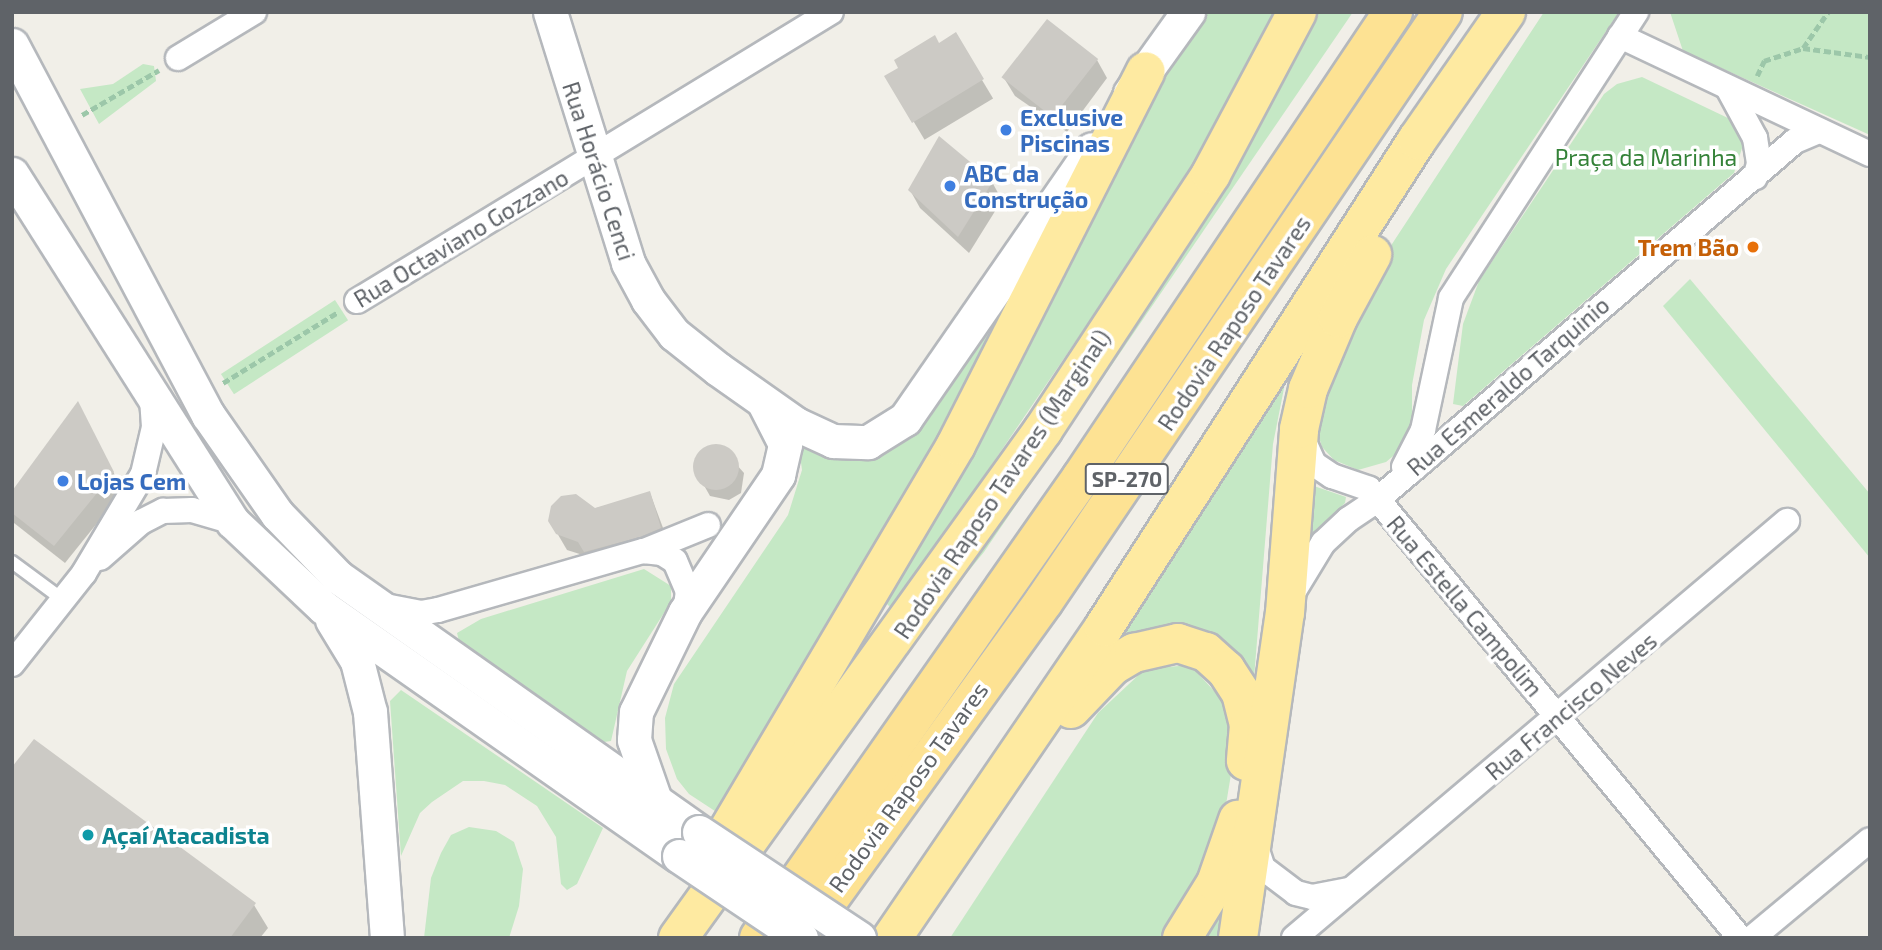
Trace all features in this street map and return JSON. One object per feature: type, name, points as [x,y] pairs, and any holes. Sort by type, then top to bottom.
[{"type":"highway","name":"Rodovia Raposo Tavares (Marginal)","points":[[678,938],[1043,430],[1211,174],[1297,12]]},
{"type":"highway","name":"Rodovia Raposo Tavares","points":[[759,938],[1082,478],[1394,12]]},
{"type":"highway","name":"Rodovia Raposo Tavares","points":[[801,938],[1044,601],[1443,12]]},
{"type":"highway","name":"SP-270","points":[[899,929],[1104,627],[1417,140],[1506,12]]},
{"type":"highway","points":[[1238,938],[1285,613],[1299,429],[1308,389],[1351,291],[1515,12]]},
{"type":"highway","points":[[664,938],[956,444],[1146,71]]},
{"type":"highway","points":[[950,852],[1112,666],[1134,653],[1178,643],[1206,652],[1226,670],[1241,693],[1249,725],[1246,770],[1236,834],[1216,883],[1182,938]]},
{"type":"main road","name":"Rua Horácio Cenci","points":[[550,12],[593,159],[628,263],[648,300],[674,334],[762,401]]},
{"type":"main road","points":[[762,401],[833,441],[868,442],[895,429],[1188,12]]},
{"type":"main road","points":[[12,45],[60,129],[199,398],[277,514],[338,577],[382,606],[560,753],[656,803]]},
{"type":"main road","points":[[12,174],[43,218],[233,522],[323,607],[343,634],[366,689],[387,938]]},
{"type":"main road","points":[[762,401],[782,433],[778,475],[685,612],[636,712],[637,753],[656,803],[689,844],[859,938]]},
{"type":"main road","points":[[323,607],[560,753],[689,844],[801,938]]},
{"type":"street","points":[[178,58],[254,12]]},
{"type":"street","name":"Rua Octaviano Gozzano","points":[[357,301],[831,12]]},
{"type":"street","points":[[1377,500],[1415,450],[1451,298],[1636,12]]},
{"type":"street","points":[[1620,36],[1870,154]]},
{"type":"street","points":[[1737,92],[1755,138],[1759,164],[1755,177]]},
{"type":"street","name":"Rua Esmeraldo Tarquinio","points":[[1285,613],[1296,584],[1323,543],[1377,500],[1464,422],[1796,141],[1819,131]]},
{"type":"street","points":[[1432,383],[1438,422],[1446,428],[1464,422]]},
{"type":"street","points":[[12,664],[83,573],[144,474],[154,427],[152,396]]},
{"type":"street","name":"Rua Estella Campolim","points":[[1299,429],[1314,464],[1332,476],[1369,489],[1740,938]]},
{"type":"street","points":[[83,573],[141,522],[163,511],[192,510],[233,522]]},
{"type":"street","name":"Rua Francisco Neves","points":[[1294,938],[1558,719],[1787,521]]},
{"type":"street","points":[[382,606],[421,613],[438,610],[643,551],[662,553],[677,550],[708,525]]},
{"type":"street","points":[[677,550],[688,591],[685,612]]},
{"type":"street","name":"Rua Francisco Neves","points":[[1254,840],[1263,868],[1296,893],[1311,897],[1352,889]]},
{"type":"street","points":[[1752,938],[1870,840]]},
{"type":"lane","points":[[12,207],[43,218]]},
{"type":"lane","points":[[12,562],[62,600]]},
{"type":"path","points":[[1803,48],[1828,12]]},
{"type":"path","points":[[1737,92],[1764,61],[1803,48],[1870,57]]},
{"type":"path","points":[[60,129],[178,58]]},
{"type":"path","name":"Rua Octaviano Gozzano","points":[[199,398],[357,301]]},
{"type":"green space","points":[[1201,12],[1278,12],[1190,173],[899,601],[890,607],[884,601],[1180,43]]},
{"type":"green space","points":[[1316,12],[1353,12],[984,552],[901,654]]},
{"type":"green space","points":[[1544,12],[1619,12],[1446,269],[1424,320],[1412,385],[1412,427],[1404,447],[1386,462],[1358,470],[1334,460],[1322,447],[1317,431],[1350,320],[1392,244]]},
{"type":"green space","points":[[1670,12],[1870,12],[1870,135],[1683,51]]},
{"type":"green space","points":[[143,64],[154,66],[156,81],[99,124],[80,89],[113,84]]},
{"type":"green space","name":"Praça da Marinha","points":[[1642,77],[1730,119],[1743,145],[1734,173],[1463,406],[1453,404],[1463,324],[1479,281],[1604,94],[1617,84]]},
{"type":"green space","points":[[1690,279],[1870,494],[1870,558],[1663,306]]},
{"type":"green space","points":[[335,300],[348,320],[234,394],[221,374]]},
{"type":"green space","points":[[1008,309],[1012,312],[721,815],[689,794],[677,779],[666,749],[665,718],[674,684],[788,515],[802,470],[799,447],[846,459],[878,454],[906,436]]},
{"type":"green space","points":[[1289,363],[1273,444],[1254,678],[1240,659],[1124,632],[1123,625]]},
{"type":"green space","points":[[1311,485],[1346,497],[1345,503],[1308,540]]},
{"type":"green space","points":[[644,569],[671,586],[671,602],[627,671],[611,741],[604,742],[459,641],[457,633],[481,619]]},
{"type":"green space","points":[[1190,665],[1230,708],[1236,744],[1219,847],[1162,938],[950,938],[1098,713],[1145,669]]},
{"type":"green space","points":[[401,690],[603,828],[577,884],[567,890],[561,884],[556,837],[537,806],[505,785],[484,781],[463,781],[432,802],[420,813],[401,856],[390,701]]},
{"type":"green space","points":[[469,827],[496,831],[514,842],[523,869],[519,906],[509,938],[424,938],[431,878],[441,853],[451,835]]},
{"type":"green space","points":[[1218,904],[1224,924],[1222,938],[1198,938]]},
{"type":"building","points":[[1047,19],[1098,59],[1053,117],[1001,77]]},
{"type":"building","points":[[956,32],[984,79],[912,123],[884,76],[898,68],[894,60],[935,35],[939,43]]},
{"type":"building","name":"ABC da Construção","points":[[939,136],[993,181],[958,237],[908,190]]},
{"type":"building","name":"Lojas Cem","points":[[78,401],[114,472],[54,546],[12,513],[12,491]]},
{"type":"building","points":[[716,444],[732,451],[739,467],[732,483],[716,490],[700,483],[693,467],[700,451]]},
{"type":"building","points":[[650,491],[661,528],[640,537],[584,552],[578,542],[556,534],[548,521],[551,506],[561,496],[576,494],[595,508]]},
{"type":"building","name":"Açaí Atacadista","points":[[34,739],[256,903],[230,938],[12,938],[12,767]]},
{"type":"place","name":"Exclusive Piscinas","points":[[1006,130]]},
{"type":"place","name":"ABC da Construção","points":[[950,186]]},
{"type":"place","name":"Trem Bão","points":[[1753,247]]},
{"type":"place","name":"Lojas Cem","points":[[63,481]]},
{"type":"place","name":"Açaí Atacadista","points":[[88,835]]}]
